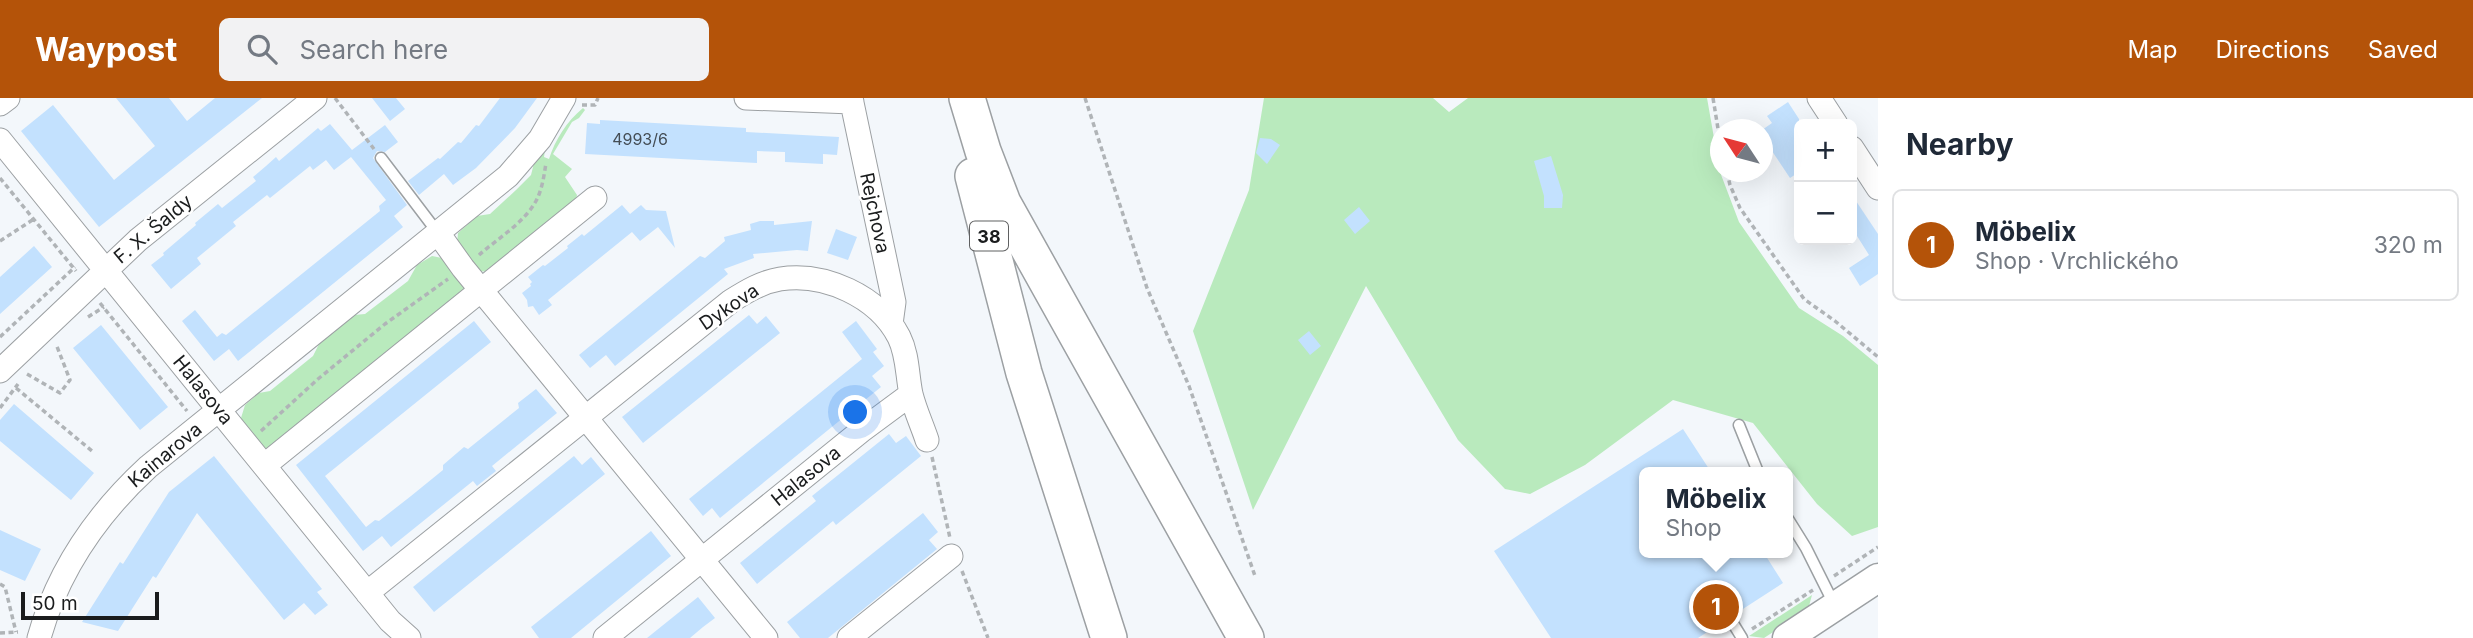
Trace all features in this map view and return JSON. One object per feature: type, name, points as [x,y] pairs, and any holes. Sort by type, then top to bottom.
[{"type":"main road","name":"38","points":[[954,98],[1024,373],[1109,638]]},
{"type":"main road","points":[[967,98],[1003,203],[1246,638]]},
{"type":"street","points":[[0,104],[8,98]]},
{"type":"street","name":"F. X. Šaldy","points":[[0,371],[99,261],[138,240],[315,98]]},
{"type":"street","name":"Kainarova","points":[[40,638],[65,572],[106,509],[148,467],[508,176],[540,139],[564,98]]},
{"type":"street","name":"Rejchova","points":[[746,98],[851,100],[894,302],[891,324]]},
{"type":"street","points":[[1819,98],[1833,119]]},
{"type":"street","name":"Halasova","points":[[0,140],[367,593],[390,621],[409,638]]},
{"type":"street","points":[[1857,156],[1878,188]]},
{"type":"street","points":[[265,465],[595,198]]},
{"type":"street","points":[[438,233],[463,268],[766,638]]},
{"type":"street","name":"Dykova","points":[[367,593],[731,301],[755,286],[768,282],[802,278],[830,283],[846,289],[868,303],[891,324],[900,338],[911,394],[927,440]]},
{"type":"street","name":"Halasova","points":[[605,638],[861,431],[911,394]]},
{"type":"street","points":[[849,638],[951,556]]},
{"type":"street","points":[[1787,638],[1830,594],[1878,578]]},
{"type":"lane","points":[[381,158],[438,233]]},
{"type":"lane","points":[[1740,425],[1756,467]]},
{"type":"lane","points":[[1793,528],[1830,594]]},
{"type":"lane","points":[[1734,625],[1742,637]]},
{"type":"path","points":[[335,98],[381,158]]},
{"type":"path","points":[[595,105],[598,98]]},
{"type":"path","points":[[1085,98],[1147,288],[1189,386],[1255,576]]},
{"type":"path","points":[[1713,98],[1716,119]]},
{"type":"path","points":[[244,440],[264,429],[318,379],[385,324],[463,268],[524,216],[536,202],[547,159]]},
{"type":"path","points":[[1729,182],[1740,208],[1804,299],[1878,357]]},
{"type":"path","points":[[0,241],[53,205]]},
{"type":"path","points":[[0,337],[60,279],[99,261]]},
{"type":"path","points":[[27,374],[60,393],[70,380],[55,341]]},
{"type":"path","points":[[16,388],[92,451]]},
{"type":"path","points":[[1742,637],[1830,594],[1878,547]]},
{"type":"path","points":[[0,584],[5,586],[16,632]]},
{"type":"green space","points":[[1264,98],[1433,98],[1449,112],[1468,98],[1707,98],[1711,119],[1710,182],[1724,182],[1739,222],[1799,308],[1843,336],[1878,365],[1878,527],[1852,536],[1817,504],[1793,474],[1793,467],[1788,467],[1753,423],[1673,400],[1585,465],[1530,494],[1505,489],[1458,440],[1366,286],[1253,510],[1193,331],[1249,190]]},
{"type":"green space","points":[[583,108],[585,110],[572,122],[553,154],[572,169],[565,177],[577,195],[576,200],[490,272],[477,271],[457,243],[458,233],[477,216],[490,214],[516,190],[531,175],[534,163],[545,150],[544,157],[549,159],[562,131]]},
{"type":"green space","points":[[432,256],[442,258],[464,283],[464,292],[267,451],[263,449],[243,424],[241,418],[245,405],[259,393],[270,391],[313,356],[319,344],[354,315],[365,314],[408,281],[417,265]]},
{"type":"green space","points":[[1812,595],[1804,612],[1764,638],[1749,636]]},
{"type":"building","points":[[116,98],[169,98],[187,121],[215,98],[262,98],[99,227],[21,131],[53,105],[114,180],[155,146]]},
{"type":"building","points":[[372,98],[396,98],[405,109],[390,121]]},
{"type":"building","points":[[500,98],[537,98],[515,128],[476,168],[453,185],[444,174],[419,195],[408,181],[440,159],[458,142],[461,143],[476,125],[479,126]]},
{"type":"building","points":[[1788,102],[1799,119],[1794,119],[1794,175],[1790,178],[1773,152],[1773,119],[1767,116]]},
{"type":"building","points":[[600,120],[746,128],[746,132],[839,137],[837,155],[823,154],[823,164],[785,162],[785,152],[757,151],[757,163],[585,154],[587,123],[600,124]]},
{"type":"building","points":[[330,124],[352,150],[385,125],[398,142],[385,152],[377,151],[373,158],[407,205],[394,216],[403,227],[238,361],[229,349],[214,361],[182,321],[195,310],[217,337],[222,333],[226,335],[380,211],[379,206],[386,200],[351,157],[334,170],[326,160],[313,170],[310,166],[270,198],[267,195],[233,222],[236,226],[197,258],[201,264],[171,289],[151,265],[218,204],[222,208],[256,181],[253,177],[276,157],[279,161],[318,128],[321,131]]},
{"type":"building","points":[[1260,138],[1271,139],[1280,145],[1267,164],[1256,153]]},
{"type":"building","points":[[1551,156],[1563,195],[1562,208],[1544,208],[1544,196],[1534,161]]},
{"type":"building","points":[[1857,202],[1878,234],[1878,274],[1860,286],[1849,268],[1869,255],[1857,236]]},
{"type":"building","points":[[622,205],[630,214],[641,205],[646,210],[666,211],[675,248],[658,227],[640,241],[632,232],[548,300],[552,305],[539,315],[533,306],[528,307],[522,293],[531,286],[532,282],[528,277]]},
{"type":"building","points":[[1359,207],[1370,221],[1355,234],[1344,220]]},
{"type":"building","points":[[774,221],[774,225],[812,221],[808,251],[753,254],[754,258],[724,269],[728,274],[615,366],[606,355],[590,368],[579,355],[700,256],[705,258],[725,241],[724,237],[751,230],[750,224]]},
{"type":"building","points":[[836,229],[857,237],[848,260],[827,253]]},
{"type":"building","points":[[34,246],[52,267],[0,314],[0,277]]},
{"type":"building","points":[[749,315],[757,324],[766,316],[780,333],[643,443],[622,417]]},
{"type":"building","points":[[474,321],[491,342],[325,476],[366,527],[375,520],[379,521],[411,496],[443,470],[443,465],[464,447],[468,449],[519,408],[518,403],[536,389],[557,413],[492,466],[496,471],[477,486],[473,481],[391,547],[382,536],[363,551],[296,465]]},
{"type":"building","points":[[856,321],[877,349],[873,352],[884,366],[872,376],[881,387],[720,518],[712,508],[703,516],[689,499],[862,359],[842,332]]},
{"type":"building","points":[[101,325],[168,407],[140,430],[73,348]]},
{"type":"building","points":[[1309,331],[1321,346],[1310,355],[1298,340]]},
{"type":"building","points":[[14,404],[94,473],[71,500],[0,441],[0,420]]},
{"type":"building","points":[[1683,429],[1708,467],[1639,467],[1639,558],[1767,558],[1783,583],[1698,638],[1551,638],[1494,551]]},
{"type":"building","points":[[889,434],[896,443],[906,436],[921,456],[836,525],[833,521],[757,584],[740,563],[816,501],[812,496]]},
{"type":"building","points":[[214,456],[322,589],[317,592],[328,605],[315,615],[304,603],[284,620],[197,513],[118,631],[82,622],[169,492]]},
{"type":"building","points":[[574,456],[582,465],[591,457],[605,474],[434,612],[413,587]]},
{"type":"building","points":[[923,513],[938,532],[929,540],[937,549],[828,638],[800,638],[787,622]]},
{"type":"building","points":[[0,530],[41,549],[25,581],[0,570]]},
{"type":"building","points":[[651,531],[671,556],[571,638],[539,638],[531,627]]},
{"type":"building","points":[[698,597],[715,618],[690,638],[647,638]]},
{"type":"place","name":"Möbelix","points":[[1716,607]]}]
